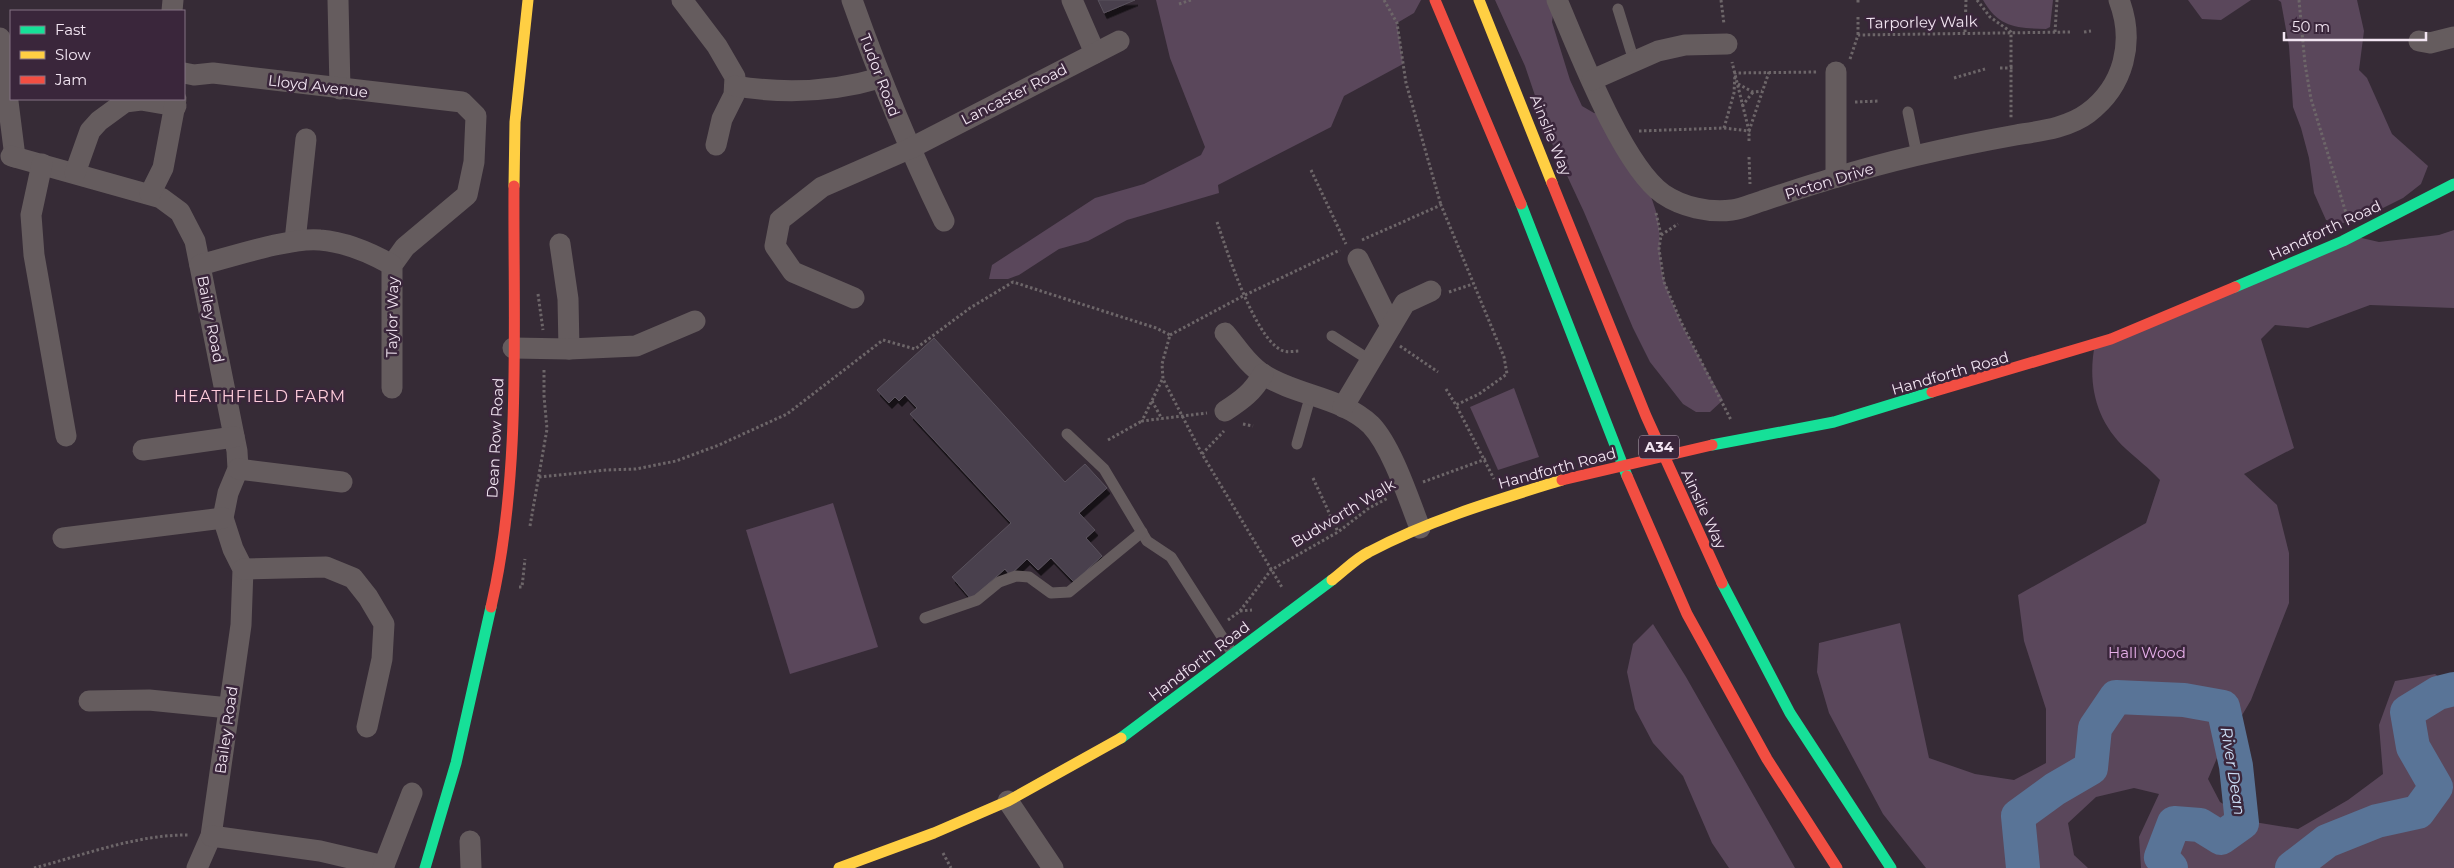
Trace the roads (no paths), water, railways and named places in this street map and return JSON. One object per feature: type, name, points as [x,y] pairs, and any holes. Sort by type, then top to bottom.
[{"type":"main road","name":"Dean Row Road","points":[[425,868],[456,763],[496,587],[512,437],[514,148],[519,64],[528,0]]},
{"type":"main road","name":"A34","points":[[1434,0],[1501,152],[1637,501],[1687,614],[1767,759],[1837,868]]},
{"type":"main road","name":"Ainslie Way","points":[[1479,0],[1626,366],[1684,504],[1760,660],[1804,737],[1891,868]]},
{"type":"main road","name":"Handforth Road","points":[[839,868],[934,833],[1008,801],[1115,743],[1367,553],[1420,528],[1503,498],[1562,480],[1712,445],[1834,422],[2111,339],[2353,236],[2454,184]]},
{"type":"street","points":[[338,0],[340,89]]},
{"type":"street","points":[[682,0],[730,67],[735,77],[734,94],[722,119],[716,145]]},
{"type":"street","name":"Tudor Road","points":[[852,0],[880,78],[909,149],[944,221]]},
{"type":"street","points":[[1072,0],[1095,52]]},
{"type":"street","name":"Picton Drive","points":[[1557,0],[1592,80],[1621,139],[1640,170],[1652,185],[1678,202],[1714,211],[1734,210],[1836,177],[1917,155],[2051,129],[2074,121],[2087,114],[2108,94],[2122,68],[2126,56],[2127,27],[2119,0]]},
{"type":"street","points":[[2419,42],[2430,43],[2454,37]]},
{"type":"street","name":"Bailey Road","points":[[0,38],[13,157],[162,198],[180,212],[195,241],[234,436],[238,469],[228,493],[223,518],[233,549],[243,569],[241,624],[211,836],[198,868]]},
{"type":"street","name":"Lancaster Road","points":[[909,149],[1119,41]]},
{"type":"street","points":[[1592,80],[1673,47],[1717,44]]},
{"type":"street","name":"Lloyd Avenue","points":[[185,73],[194,75],[213,73],[462,102],[476,116],[474,162],[467,195],[405,247],[392,266]]},
{"type":"street","points":[[735,86],[762,90],[796,91],[847,87],[880,78]]},
{"type":"street","points":[[1835,78],[1836,177]]},
{"type":"street","points":[[75,173],[90,131],[99,121],[126,102],[141,100],[176,103],[163,168],[150,194]]},
{"type":"street","points":[[295,241],[306,139]]},
{"type":"street","points":[[854,298],[793,272],[775,246],[780,220],[822,187],[909,149]]},
{"type":"street","points":[[42,164],[32,215],[34,255],[66,436]]},
{"type":"street","name":"Taylor Way","points":[[200,265],[295,241],[320,240],[348,246],[376,256],[392,266],[392,388]]},
{"type":"street","points":[[560,244],[568,299],[569,349]]},
{"type":"street","points":[[1352,253],[1388,332]]},
{"type":"street","points":[[1343,407],[1405,303],[1431,291]]},
{"type":"street","points":[[513,348],[569,349],[636,346],[694,321]]},
{"type":"street","points":[[1226,333],[1247,360],[1263,374],[1343,407],[1370,425],[1382,442],[1405,489],[1420,528]]},
{"type":"street","points":[[1226,419],[1254,389],[1263,374]]},
{"type":"street","points":[[143,450],[234,436]]},
{"type":"street","points":[[238,469],[342,482]]},
{"type":"street","points":[[63,538],[223,518]]},
{"type":"street","points":[[243,569],[326,567],[353,578],[368,597],[384,624],[382,659],[367,727]]},
{"type":"street","points":[[89,701],[149,700],[229,708]]},
{"type":"street","points":[[211,836],[320,851],[383,867],[412,793]]},
{"type":"street","points":[[1008,801],[1053,868]]},
{"type":"street","points":[[470,841],[476,866]]},
{"type":"lane","points":[[1618,9],[1634,62]]},
{"type":"lane","points":[[1908,112],[1917,155]]},
{"type":"lane","points":[[1332,336],[1371,361]]},
{"type":"lane","points":[[1297,444],[1311,394]]},
{"type":"lane","points":[[1067,434],[1082,445],[1104,469],[1147,541],[1171,558],[1233,654]]},
{"type":"lane","points":[[925,618],[977,600],[1000,582],[1016,576],[1029,577],[1051,593],[1070,592],[1142,532]]},
{"type":"waterway","name":"River Dean","points":[[2292,868],[2327,841],[2377,821],[2418,812],[2436,787],[2413,747],[2407,712],[2438,693],[2454,689]]},
{"type":"waterway","name":"River Dean","points":[[2023,868],[2018,816],[2055,789],[2091,768],[2095,728],[2116,697],[2184,700],[2223,707],[2236,766],[2242,823],[2221,838],[2200,825],[2174,823],[2161,857],[2171,868]]},
{"type":"district","name":"HEATHFIELD FARM","points":[[260,396]]},
{"type":"park label","name":"Hall Wood","points":[[2147,652]]}]
